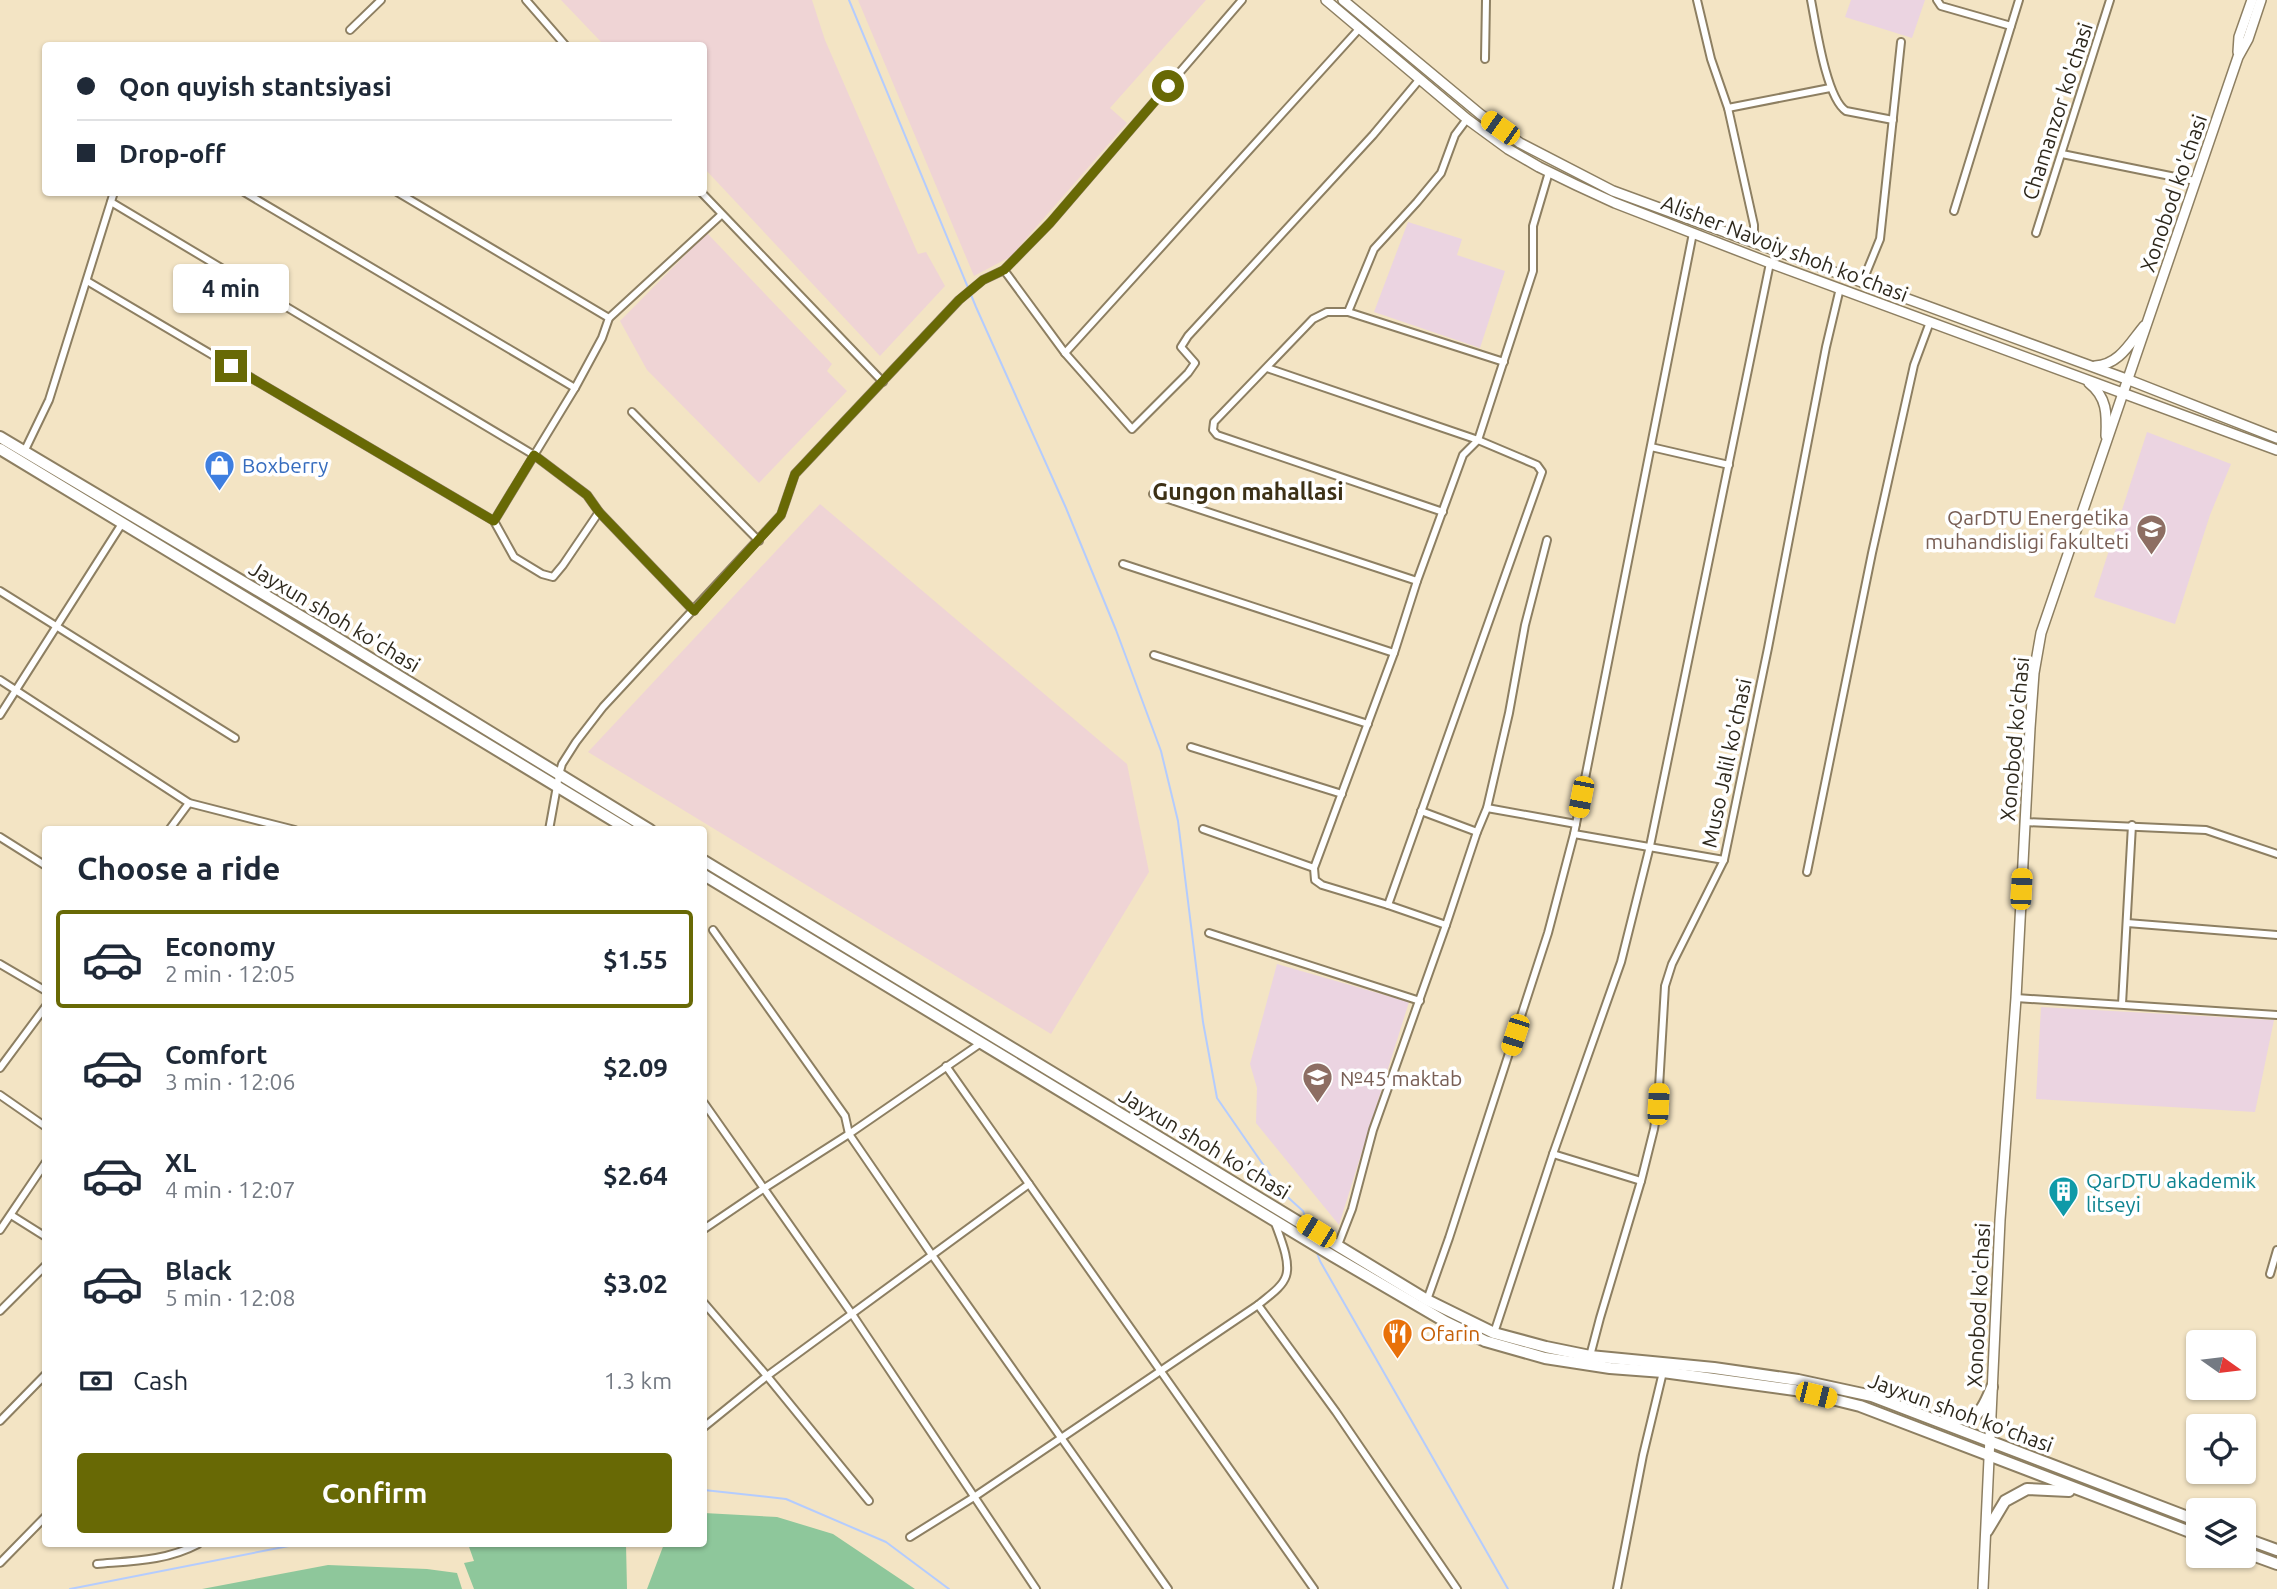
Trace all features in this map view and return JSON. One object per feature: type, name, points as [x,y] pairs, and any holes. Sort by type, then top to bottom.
[{"type":"highway","name":"Jayxun shoh ko'chasi","points":[[0,437],[313,624],[558,780],[623,826]]},
{"type":"highway","name":"Jayxun shoh ko'chasi","points":[[0,449],[558,780],[643,826]]},
{"type":"highway","name":"Jayxun shoh ko'chasi","points":[[707,863],[880,970],[1295,1218],[1336,1250],[1446,1322],[1485,1341],[1545,1358],[1795,1390],[1860,1406],[2186,1531]]},
{"type":"highway","name":"Jayxun shoh ko'chasi","points":[[707,877],[1273,1219],[1494,1333],[1546,1348],[1590,1356],[1714,1368],[1798,1380],[1872,1396],[2186,1516]]},
{"type":"highway","points":[[1913,1411],[1963,1421],[1975,1417],[1984,1406],[1992,1387]]},
{"type":"highway","points":[[1987,1531],[2005,1501],[2027,1489],[2085,1493]]},
{"type":"highway","points":[[2256,1542],[2277,1550]]},
{"type":"highway","points":[[2256,1556],[2277,1564]]},
{"type":"main road","name":"Alisher Navoiy shoh ko'chasi","points":[[1326,0],[1467,119],[1508,149],[1549,172],[1615,203],[1788,270],[2277,450]]},
{"type":"main road","name":"Alisher Navoiy shoh ko'chasi","points":[[1343,0],[1480,114],[1520,143],[1613,191],[2129,380],[2277,438]]},
{"type":"main road","name":"Xonobod ko'chasi","points":[[2238,57],[2239,37],[2252,0]]},
{"type":"main road","name":"Xonobod ko'chasi","points":[[1983,1589],[2000,1220],[2016,998],[2034,673],[2041,633],[2238,57],[2248,38],[2261,0]]},
{"type":"main road","points":[[1788,270],[1793,257]]},
{"type":"main road","points":[[2087,366],[2105,366],[2114,361],[2149,319]]},
{"type":"main road","points":[[2082,377],[2097,389],[2104,400],[2107,416],[2106,447]]},
{"type":"street","points":[[351,30],[381,0]]},
{"type":"street","points":[[526,0],[563,42]]},
{"type":"street","points":[[550,826],[562,764],[576,742],[603,707],[781,515],[795,474],[959,300],[983,280],[1004,270],[1050,223],[1242,0]]},
{"type":"street","points":[[1485,59],[1486,0]]},
{"type":"street","points":[[1697,0],[1711,59],[1728,108],[1754,225],[1754,242]]},
{"type":"street","points":[[1811,0],[1830,88],[1840,107],[1846,111],[1893,120]]},
{"type":"street","points":[[1937,0],[1941,6],[2011,26]]},
{"type":"street","points":[[1954,211],[2019,0]]},
{"type":"street","name":"Chamanzor ko'chasi","points":[[2036,233],[2110,0]]},
{"type":"street","points":[[1065,353],[1359,29]]},
{"type":"street","points":[[1862,282],[1880,239],[1901,42]]},
{"type":"street","points":[[1004,270],[1065,353],[1132,429],[1195,363],[1181,347],[1188,336],[1373,135],[1419,80]]},
{"type":"street","points":[[1728,108],[1830,88]]},
{"type":"street","points":[[1348,312],[1374,249],[1441,173],[1455,135],[1467,119]]},
{"type":"street","points":[[2062,154],[2195,181]]},
{"type":"street","points":[[1447,926],[1322,886],[1315,880],[1314,868],[1464,455],[1478,440],[1533,271],[1533,226],[1549,172]]},
{"type":"street","points":[[24,452],[49,400],[113,196]]},
{"type":"street","points":[[251,196],[575,388]]},
{"type":"street","points":[[404,196],[609,318]]},
{"type":"street","points":[[704,196],[883,382]]},
{"type":"street","points":[[111,202],[534,455],[587,495],[599,512],[694,611]]},
{"type":"street","points":[[494,521],[575,388],[602,338],[609,318],[721,215]]},
{"type":"street","points":[[1427,1300],[1450,1238],[1548,933],[1574,834],[1693,233]]},
{"type":"street","points":[[1494,1333],[1620,962],[1650,846],[1770,263]]},
{"type":"street","points":[[87,281],[494,521],[514,557],[542,574],[553,577],[599,512]]},
{"type":"street","name":"Muso Jalil ko'chasi","points":[[1590,1356],[1641,1181],[1658,1104],[1665,986],[1672,964],[1724,860],[1840,288]]},
{"type":"street","points":[[1443,512],[1217,435],[1213,430],[1214,422],[1313,319],[1327,312],[1348,312],[1504,362]]},
{"type":"street","points":[[1807,872],[1878,526],[1914,365],[1930,321]]},
{"type":"street","points":[[1267,368],[1478,440],[1537,465],[1542,472],[1388,905]]},
{"type":"street","points":[[632,412],[759,541]]},
{"type":"street","points":[[1651,447],[1729,465]]},
{"type":"street","points":[[1153,494],[1417,581]]},
{"type":"street","points":[[0,715],[122,522]]},
{"type":"street","points":[[1336,1250],[1352,1209],[1373,1130],[1487,808],[1500,757],[1525,625],[1547,540]]},
{"type":"street","points":[[1123,564],[1394,653]]},
{"type":"street","points":[[0,591],[235,738]]},
{"type":"street","points":[[1154,655],[1368,724]]},
{"type":"street","points":[[0,680],[189,803],[279,826]]},
{"type":"street","points":[[1191,747],[1342,794]]},
{"type":"street","points":[[172,826],[189,803]]},
{"type":"street","points":[[1487,808],[1576,824]]},
{"type":"street","points":[[1421,811],[1477,832]]},
{"type":"street","points":[[2024,822],[2206,830],[2277,853]]},
{"type":"street","points":[[2122,1004],[2132,825]]},
{"type":"street","points":[[1203,829],[1314,868]]},
{"type":"street","points":[[1574,834],[1724,860]]},
{"type":"street","points":[[0,837],[42,863]]},
{"type":"street","points":[[2127,923],[2277,935]]},
{"type":"street","points":[[713,930],[845,1116],[849,1133],[932,1255],[1168,1589]]},
{"type":"street","points":[[1209,933],[1420,1001]]},
{"type":"street","points":[[0,964],[42,989]]},
{"type":"street","points":[[2016,998],[2277,1015]]},
{"type":"street","points":[[0,1068],[42,1010]]},
{"type":"street","points":[[707,1227],[981,1043]]},
{"type":"street","points":[[946,1066],[1314,1589]]},
{"type":"street","points":[[0,1095],[42,1124]]},
{"type":"street","points":[[707,1106],[762,1189],[852,1314],[1036,1589]]},
{"type":"street","points":[[1553,1154],[1641,1181]]},
{"type":"street","points":[[0,1230],[42,1168]]},
{"type":"street","points":[[707,1425],[767,1376],[1029,1184]]},
{"type":"street","points":[[11,1215],[42,1234]]},
{"type":"street","points":[[910,1536],[974,1497],[1258,1305],[1286,1276],[1285,1254],[1273,1219]]},
{"type":"street","points":[[2270,1275],[2277,1250]]},
{"type":"street","points":[[0,1311],[42,1269]]},
{"type":"street","points":[[1258,1305],[1336,1412],[1457,1589]]},
{"type":"street","points":[[707,1306],[869,1501]]},
{"type":"street","points":[[1617,1589],[1643,1455],[1663,1371]]},
{"type":"street","points":[[0,1422],[42,1378]]},
{"type":"street","points":[[0,1563],[42,1520]]},
{"type":"street","points":[[97,1564],[159,1559],[192,1547]]},
{"type":"shaded area","points":[[561,0],[812,0],[825,40],[918,254],[926,252],[945,286],[880,356],[707,171],[707,42],[601,42]]},
{"type":"shaded area","points":[[858,0],[1206,0],[1110,108],[1127,123],[1010,257],[974,276]]},
{"type":"shaded area","points":[[1851,0],[1925,0],[1912,38],[1845,17]]},
{"type":"shaded area","points":[[1408,222],[1462,239],[1457,255],[1505,271],[1480,348],[1374,312]]},
{"type":"shaded area","points":[[707,233],[832,364],[827,371],[847,391],[759,483],[647,370],[620,321]]},
{"type":"shaded area","name":"QarDTU Energetika muhandisligi fakulteti","points":[[2147,432],[2231,464],[2210,515],[2175,624],[2094,597]]},
{"type":"shaded area","points":[[820,504],[1127,764],[1149,872],[1051,1034],[588,752]]},
{"type":"shaded area","name":"№45 maktab","points":[[1277,964],[1409,1002],[1339,1225],[1256,1123],[1257,1088],[1250,1064]]},
{"type":"shaded area","points":[[2041,1007],[2274,1020],[2255,1112],[2036,1099]]},
{"type":"green space","points":[[707,1513],[777,1517],[833,1534],[915,1589],[647,1589],[663,1547],[707,1547]]},
{"type":"green space","points":[[469,1547],[626,1547],[627,1589],[474,1589],[464,1563],[474,1561]]},
{"type":"green space","points":[[328,1565],[427,1569],[457,1573],[462,1589],[202,1589]]},
{"type":"waterway","points":[[849,0],[976,307],[1066,508],[1116,630],[1161,751],[1178,821],[1203,1022],[1217,1098],[1282,1192],[1303,1211],[1307,1221]]},
{"type":"waterway","points":[[1317,1253],[1508,1589]]},
{"type":"waterway","points":[[707,1490],[786,1499],[886,1542],[949,1589]]},
{"type":"waterway","points":[[70,1589],[284,1547]]},
{"type":"place","name":"Boxberry","points":[[219,492]]},
{"type":"place","name":"QarDTU Energetika muhandisligi fakulteti","points":[[2152,556]]},
{"type":"place","name":"№45 maktab","points":[[1317,1105]]},
{"type":"place","name":"QarDTU akademik litseyi","points":[[2063,1219]]},
{"type":"place","name":"Ofarin","points":[[1397,1360]]},
{"type":"district","name":"Gungon mahallasi","points":[[1248,491]]},
{"type":"route","points":[[231,366],[494,521],[534,455],[587,495],[599,512],[694,611],[781,515],[795,474],[959,300],[983,280],[1004,270],[1050,223],[1168,86]]}]
